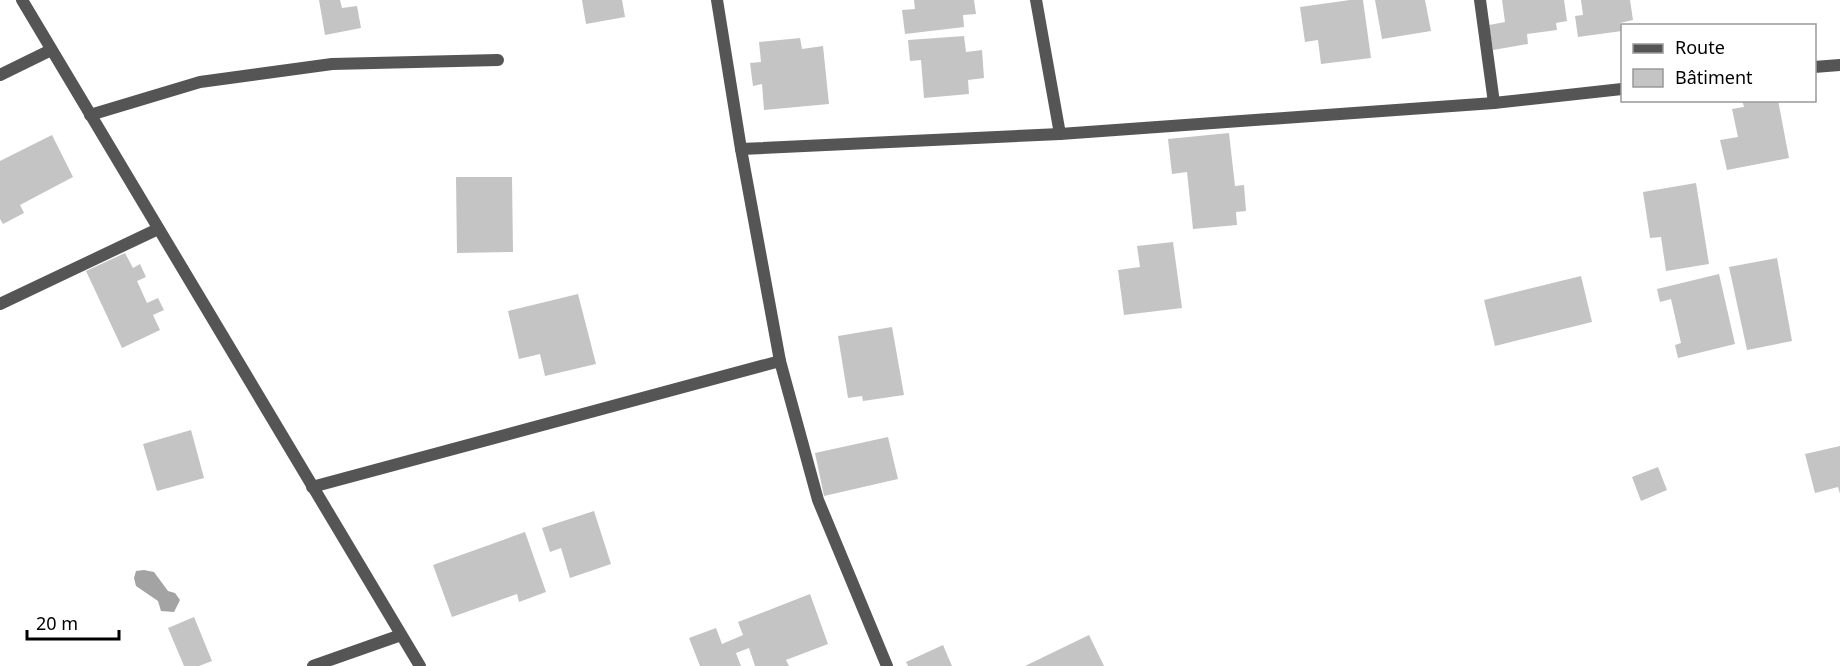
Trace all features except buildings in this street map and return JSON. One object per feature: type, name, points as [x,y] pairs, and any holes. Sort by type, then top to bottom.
[{"type":"street","points":[[22,0],[420,666]]},
{"type":"street","points":[[717,0],[741,149],[780,361],[818,500],[887,666]]},
{"type":"street","points":[[1036,0],[1060,134]]},
{"type":"street","points":[[1480,0],[1494,103]]},
{"type":"street","points":[[0,75],[51,50]]},
{"type":"street","points":[[90,115],[211,80],[332,64],[498,60]]},
{"type":"street","points":[[1816,67],[1840,65]]},
{"type":"street","points":[[741,149],[1060,134],[1494,103],[1621,89]]},
{"type":"street","points":[[0,304],[158,229]]},
{"type":"street","points":[[312,487],[780,361]]},
{"type":"street","points":[[313,666],[401,635]]},
{"type":"shaded area","points":[[136,571],[154,572],[168,591],[175,593],[180,600],[174,612],[161,611],[158,601],[136,586],[134,578]]}]
